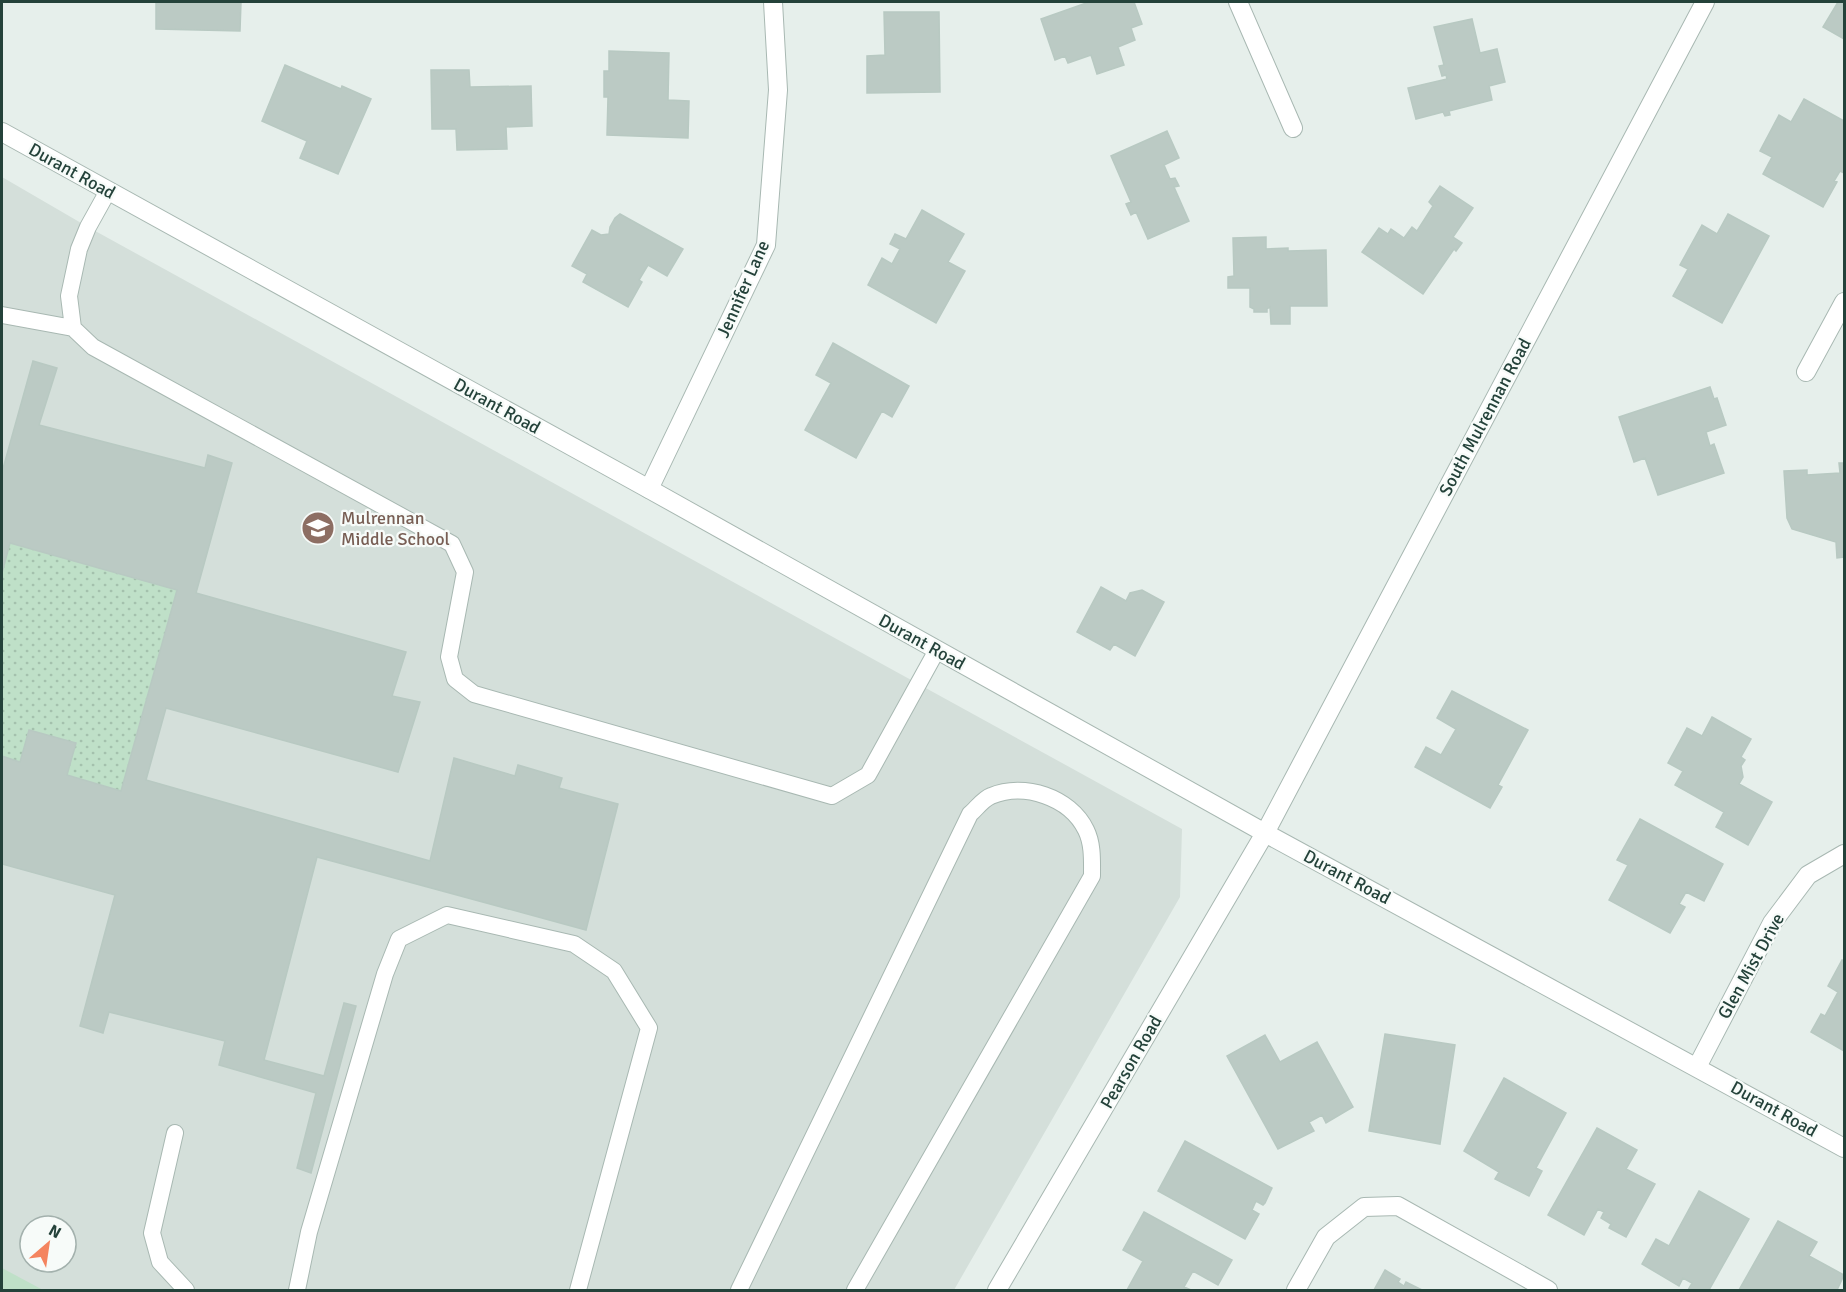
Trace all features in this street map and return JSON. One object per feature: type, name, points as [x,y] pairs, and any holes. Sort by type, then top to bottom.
[{"type":"street","name":"Jennifer Lane","points":[[649,489],[766,245],[778,90],[773,2]]},
{"type":"street","points":[[1238,2],[1293,128]]},
{"type":"street","name":"South Mulrennan Road","points":[[1265,833],[1705,2]]},
{"type":"street","name":"Durant Road","points":[[2,132],[649,489],[1265,833],[1845,1148]]},
{"type":"street","points":[[1806,372],[1845,302]]},
{"type":"street","name":"Pearson Road","points":[[997,1290],[1265,833]]},
{"type":"street","name":"Glen Mist Drive","points":[[1697,1067],[1772,923],[1808,875],[1845,854]]},
{"type":"street","points":[[1296,1290],[1326,1237],[1364,1207],[1398,1206],[1548,1290]]},
{"type":"lane","points":[[73,328],[69,296],[79,249],[108,191]]},
{"type":"lane","points":[[2,315],[73,328],[93,347],[452,544],[465,572],[449,657],[455,679],[474,693],[832,796],[868,775],[937,650]]},
{"type":"lane","points":[[740,1290],[970,814],[989,797],[1016,789],[1044,795],[1073,812],[1086,831],[1092,850],[1092,876],[855,1290]]},
{"type":"lane","points":[[297,1290],[309,1232],[388,965],[399,939],[447,915],[574,944],[614,971],[649,1028],[578,1290]]},
{"type":"lane","points":[[175,1133],[152,1233],[160,1262],[186,1290]]},
{"type":"shaded area","name":"Mulrennan Middle School","points":[[2,177],[88,227],[1182,829],[1180,897],[954,1290],[2,1290]]},
{"type":"green space","points":[[10,543],[177,590],[121,791],[67,775],[75,743],[29,730],[20,762],[2,756],[2,573]]},
{"type":"green space","points":[[2,1268],[43,1290],[2,1290]]},
{"type":"building","points":[[156,2],[241,2],[240,31],[156,29]]},
{"type":"building","points":[[1089,2],[1134,2],[1142,24],[1131,28],[1135,40],[1118,47],[1124,65],[1097,74],[1091,55],[1068,63],[1065,56],[1055,60],[1041,19]]},
{"type":"building","points":[[1838,2],[1844,2],[1844,39],[1823,27]]},
{"type":"building","points":[[884,12],[939,12],[940,92],[867,93],[867,56],[885,55]]},
{"type":"building","points":[[1472,19],[1480,53],[1497,49],[1505,82],[1489,86],[1492,100],[1449,111],[1450,115],[1445,116],[1443,112],[1416,119],[1408,88],[1447,79],[1446,75],[1442,76],[1439,66],[1444,65],[1434,27]]},
{"type":"building","points":[[609,51],[669,53],[668,100],[689,101],[688,138],[607,135],[608,97],[604,97],[604,71],[609,71]]},
{"type":"building","points":[[285,65],[371,99],[338,174],[300,158],[307,141],[262,121]]},
{"type":"building","points":[[431,70],[469,70],[470,87],[531,86],[532,126],[506,127],[507,149],[457,150],[456,129],[432,129]]},
{"type":"building","points":[[1804,99],[1844,121],[1844,173],[1840,171],[1834,181],[1837,182],[1823,207],[1763,174],[1772,157],[1760,151],[1779,115],[1791,122]]},
{"type":"building","points":[[1167,131],[1179,158],[1164,165],[1170,179],[1175,178],[1179,186],[1174,187],[1189,221],[1148,239],[1136,212],[1131,215],[1126,204],[1131,202],[1111,156]]},
{"type":"building","points":[[1440,186],[1473,208],[1453,237],[1462,243],[1456,251],[1454,249],[1423,294],[1362,252],[1379,228],[1388,234],[1391,229],[1404,238],[1412,227],[1417,231],[1433,206],[1429,202]]},
{"type":"building","points":[[922,210],[964,234],[948,262],[965,271],[936,323],[868,285],[882,258],[892,264],[900,249],[890,244],[895,234],[906,239]]},
{"type":"building","points":[[620,214],[683,249],[667,276],[648,265],[639,280],[642,282],[628,307],[583,282],[587,274],[572,266],[592,230],[601,235],[609,234],[610,227]]},
{"type":"building","points":[[1728,214],[1769,236],[1722,323],[1673,296],[1688,269],[1680,265],[1702,225],[1717,234]]},
{"type":"building","points":[[1266,237],[1266,249],[1326,250],[1327,306],[1290,306],[1290,324],[1271,324],[1270,307],[1267,312],[1254,312],[1254,309],[1250,307],[1250,288],[1228,288],[1228,277],[1234,276],[1233,238]]},
{"type":"building","points":[[833,343],[909,386],[892,417],[882,411],[856,458],[805,430],[831,383],[816,375]]},
{"type":"building","points":[[33,361],[57,368],[39,425],[205,468],[208,455],[232,463],[196,593],[406,652],[392,696],[420,702],[398,772],[166,708],[146,780],[430,861],[454,758],[515,776],[518,765],[562,778],[559,788],[618,804],[586,930],[317,857],[264,1060],[324,1076],[344,1003],[356,1006],[311,1173],[297,1168],[316,1093],[219,1065],[225,1041],[109,1012],[103,1033],[80,1026],[115,895],[2,864],[2,756],[20,762],[29,730],[76,743],[67,775],[121,791],[177,590],[10,543],[2,573],[2,472]]},
{"type":"building","points":[[1710,387],[1714,399],[1717,398],[1726,425],[1706,432],[1710,446],[1714,444],[1724,473],[1658,495],[1645,458],[1634,462],[1619,417]]},
{"type":"building","points":[[1839,463],[1844,463],[1844,557],[1837,558],[1836,542],[1792,529],[1787,518],[1784,471],[1807,470],[1807,475],[1840,473]]},
{"type":"building","points":[[1101,587],[1126,601],[1130,593],[1142,590],[1164,602],[1135,656],[1114,644],[1110,650],[1077,632]]},
{"type":"building","points":[[1452,691],[1528,730],[1498,785],[1502,787],[1490,808],[1415,767],[1426,747],[1441,755],[1456,729],[1437,718]]},
{"type":"building","points":[[1712,717],[1751,739],[1741,757],[1745,760],[1741,766],[1743,777],[1739,784],[1772,802],[1748,845],[1716,827],[1724,812],[1675,785],[1683,771],[1668,763],[1687,728],[1702,736]]},
{"type":"building","points":[[1640,819],[1723,864],[1704,901],[1686,892],[1679,904],[1685,907],[1670,933],[1609,900],[1628,865],[1617,860]]},
{"type":"building","points":[[1842,960],[1844,961],[1844,1051],[1811,1032],[1821,1014],[1825,1016],[1838,992],[1828,986]]},
{"type":"building","points":[[1385,1034],[1455,1045],[1440,1144],[1369,1131]]},
{"type":"building","points":[[1265,1035],[1280,1062],[1317,1042],[1353,1107],[1326,1123],[1322,1115],[1309,1122],[1314,1131],[1278,1149],[1227,1056]]},
{"type":"building","points":[[1504,1078],[1566,1113],[1536,1168],[1542,1171],[1529,1196],[1495,1179],[1499,1172],[1464,1151]]},
{"type":"building","points":[[1597,1128],[1637,1150],[1626,1169],[1655,1184],[1626,1237],[1609,1228],[1611,1224],[1601,1218],[1604,1212],[1598,1209],[1584,1235],[1548,1215]]},
{"type":"building","points":[[1185,1141],[1272,1188],[1263,1205],[1256,1201],[1252,1210],[1259,1214],[1245,1239],[1158,1191]]},
{"type":"building","points":[[1699,1191],[1749,1219],[1709,1290],[1688,1290],[1692,1283],[1683,1278],[1679,1286],[1642,1264],[1656,1239],[1669,1246]]},
{"type":"building","points":[[1144,1212],[1232,1260],[1218,1285],[1193,1271],[1184,1287],[1191,1290],[1127,1290],[1143,1261],[1123,1250]]},
{"type":"building","points":[[1778,1221],[1817,1242],[1809,1256],[1844,1275],[1837,1290],[1739,1290]]},
{"type":"building","points":[[1385,1270],[1400,1279],[1398,1282],[1404,1286],[1406,1282],[1422,1290],[1374,1290]]},
{"type":"place","name":"Mulrennan Middle School","points":[[318,528]]}]
